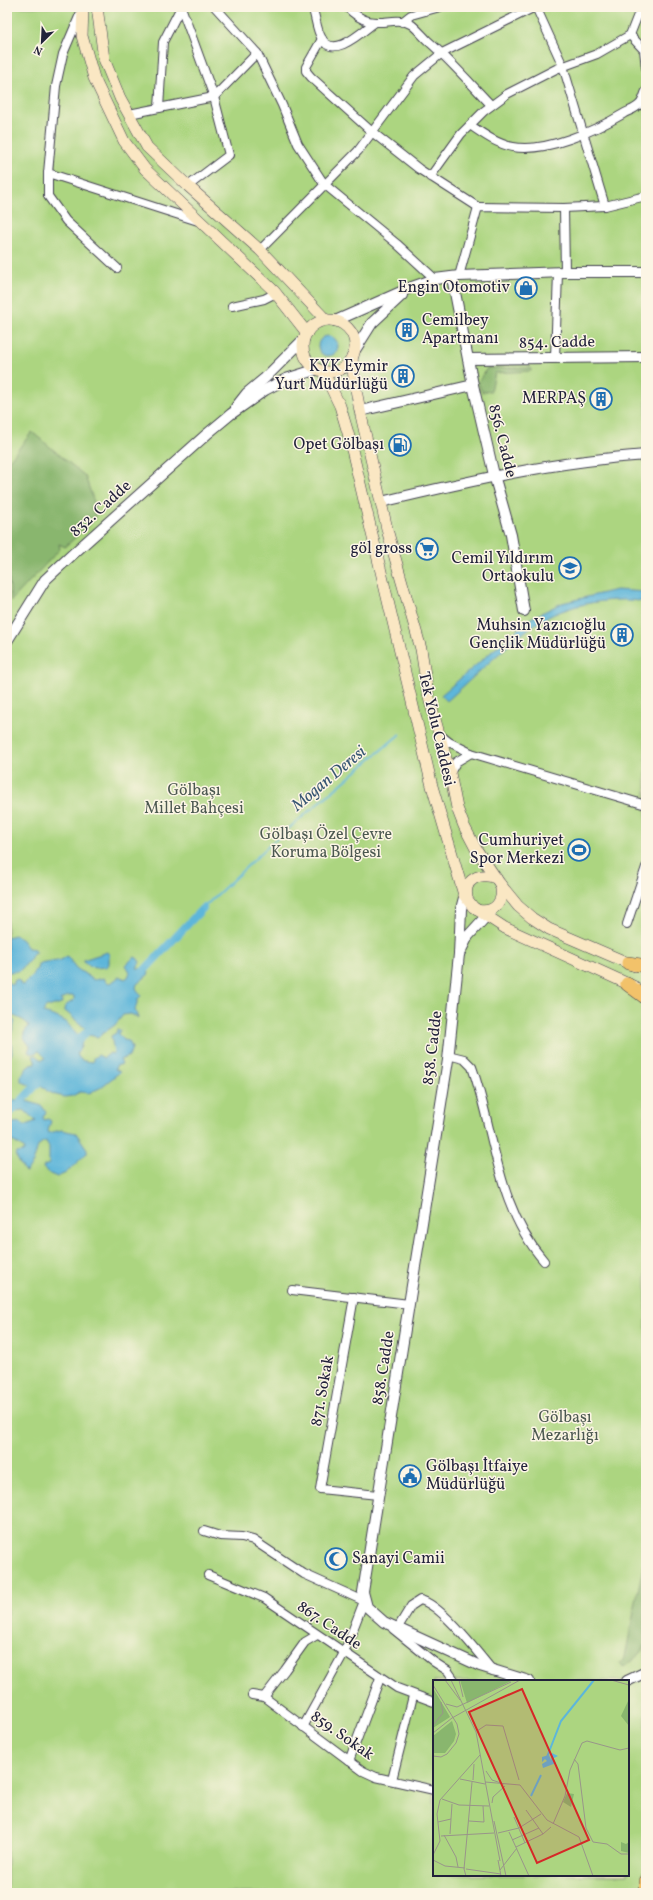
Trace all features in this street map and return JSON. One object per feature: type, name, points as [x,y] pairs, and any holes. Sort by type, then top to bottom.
[{"type":"highway","points":[[628,963],[646,966]]},
{"type":"highway","points":[[627,984],[646,998]]},
{"type":"main road","points":[[82,7],[82,36],[94,78],[124,141],[145,169],[199,222],[276,293],[306,336]]},
{"type":"main road","points":[[97,7],[104,60],[129,114],[148,148],[260,250],[330,320]]},
{"type":"main road","points":[[330,320],[343,324],[353,335],[354,354],[349,363],[337,370],[321,370],[308,360],[305,353],[306,336],[318,322],[330,320]]},
{"type":"main road","name":"Tek Yolu Caddesi","points":[[354,354],[354,379],[381,502],[421,649],[428,694],[438,734],[450,773],[457,808],[464,826],[476,849],[498,881],[518,906],[541,925],[646,971]]},
{"type":"main road","name":"Tek Yolu Caddesi","points":[[321,370],[340,406],[348,433],[432,786],[472,902]]},
{"type":"main road","points":[[472,902],[488,911],[496,907],[502,896],[498,881],[488,876],[479,876],[471,881],[472,902],[505,928],[627,984],[646,991]]},
{"type":"street","points":[[82,7],[63,54],[56,86],[48,173],[48,196],[62,215],[117,268]]},
{"type":"street","points":[[159,108],[163,42],[181,7]]},
{"type":"street","points":[[181,7],[214,98],[229,155],[188,186]]},
{"type":"street","points":[[215,7],[257,53],[282,105],[298,144],[324,184],[397,244],[434,280]]},
{"type":"street","points":[[312,7],[322,39],[327,45],[342,46],[374,23]]},
{"type":"street","points":[[347,7],[360,18],[374,23],[402,22],[412,26],[442,53],[491,105]]},
{"type":"street","points":[[402,22],[411,15],[440,7]]},
{"type":"street","points":[[260,250],[358,151],[414,76],[442,53],[535,7],[563,66],[605,206]]},
{"type":"street","points":[[430,177],[461,134],[491,105],[507,94],[563,66],[597,54],[630,35],[641,7]]},
{"type":"street","points":[[630,35],[644,50],[646,68]]},
{"type":"street","points":[[322,39],[307,63],[306,71],[372,132],[430,177],[478,207],[564,208],[605,206],[646,196]]},
{"type":"street","points":[[129,114],[214,98],[257,53]]},
{"type":"street","points":[[470,125],[504,145],[522,148],[547,144],[584,135],[640,104],[646,91]]},
{"type":"street","points":[[48,173],[199,222]]},
{"type":"street","points":[[455,277],[478,207]]},
{"type":"street","points":[[555,358],[562,272],[564,208]]},
{"type":"street","points":[[330,320],[412,287],[434,280],[455,277],[562,272],[646,272]]},
{"type":"street","name":"856. Cadde","points":[[455,277],[473,385],[494,475],[511,535],[524,611]]},
{"type":"street","points":[[354,354],[368,329],[379,316],[412,287]]},
{"type":"street","points":[[232,306],[264,299],[276,293]]},
{"type":"street","name":"832. Cadde","points":[[231,414],[247,393],[265,378],[306,336]]},
{"type":"street","name":"854. Cadde","points":[[468,359],[646,357]]},
{"type":"street","name":"832. Cadde","points":[[7,640],[46,580],[74,553],[231,414],[274,385],[321,370]]},
{"type":"street","points":[[360,411],[473,385]]},
{"type":"street","points":[[381,502],[494,475],[595,459],[646,455]]},
{"type":"street","points":[[438,734],[449,742],[471,753],[646,805]]},
{"type":"street","points":[[450,773],[456,762],[471,753]]},
{"type":"street","points":[[627,924],[646,868]]},
{"type":"street","name":"858. Cadde","points":[[364,1601],[364,1581],[448,1056],[459,954],[459,927],[472,902]]},
{"type":"street","name":"858. Cadde","points":[[459,954],[468,936],[472,902]]},
{"type":"street","points":[[448,1056],[464,1060],[472,1067],[501,1180],[531,1246],[544,1261]]},
{"type":"street","points":[[292,1290],[409,1304]]},
{"type":"street","name":"871. Sokak","points":[[354,1297],[320,1489],[378,1495]]},
{"type":"street","points":[[204,1531],[220,1536],[242,1537],[253,1540],[304,1574],[364,1601],[374,1615],[393,1627],[434,1662],[448,1671],[454,1680]]},
{"type":"street","name":"867. Cadde","points":[[208,1575],[264,1598],[380,1678],[413,1696],[433,1702]]},
{"type":"street","points":[[393,1627],[412,1606],[420,1600],[426,1602],[436,1607],[494,1671]]},
{"type":"street","points":[[303,1727],[344,1653],[364,1601]]},
{"type":"street","points":[[393,1627],[494,1671],[526,1680]]},
{"type":"street","points":[[252,1694],[264,1697],[286,1670],[305,1642],[317,1635]]},
{"type":"street","points":[[629,1680],[646,1672]]},
{"type":"street","points":[[349,1761],[380,1678]]},
{"type":"street","points":[[392,1780],[413,1696]]},
{"type":"street","name":"859. Sokak","points":[[264,1697],[349,1761],[370,1774],[433,1790]]},
{"type":"green space","name":"Gölbaşı Özel Çevre Koruma Bölgesi","points":[[7,7],[646,7],[646,1893],[7,1893]]},
{"type":"green space","points":[[487,368],[531,368],[531,371],[495,373],[491,391],[482,392],[478,383]]},
{"type":"green space","points":[[32,432],[85,476],[94,502],[95,519],[65,547],[59,544],[60,549],[11,601],[9,579],[7,577],[7,463]]},
{"type":"green space","points":[[646,1551],[646,1644],[642,1652],[624,1667],[620,1664],[625,1657]]},
{"type":"water","points":[[328,336],[335,339],[338,346],[335,353],[328,356],[321,353],[318,346],[321,339]]},
{"type":"water","points":[[616,590],[646,592],[646,602],[631,600],[600,601],[584,604],[553,615],[539,622],[517,638],[447,701],[441,695],[531,618],[562,603]]},
{"type":"water","points":[[15,935],[22,940],[28,948],[35,949],[36,952],[33,953],[29,961],[20,970],[15,972],[7,972],[7,937]]},
{"type":"water","points":[[107,952],[109,954],[109,964],[107,967],[94,968],[83,960]]},
{"type":"water","points":[[67,956],[76,968],[94,980],[104,978],[106,982],[111,983],[120,976],[125,979],[128,977],[130,972],[126,965],[134,957],[140,962],[137,968],[141,969],[147,967],[149,974],[137,984],[136,988],[141,996],[138,999],[135,1010],[138,1018],[131,1014],[123,1015],[115,1025],[98,1037],[88,1035],[86,1029],[64,1010],[65,1006],[74,1000],[74,996],[68,996],[60,1000],[63,1002],[59,1005],[45,1008],[43,1013],[66,1022],[82,1041],[81,1047],[77,1053],[79,1058],[83,1060],[93,1062],[93,1058],[98,1055],[104,1058],[110,1053],[113,1054],[114,1052],[111,1036],[116,1033],[117,1029],[120,1030],[118,1034],[124,1040],[129,1041],[132,1048],[129,1056],[120,1060],[122,1064],[116,1066],[115,1069],[120,1072],[100,1088],[89,1093],[80,1092],[72,1096],[65,1097],[47,1091],[41,1085],[31,1086],[21,1081],[21,1076],[30,1064],[36,1063],[33,1056],[36,1055],[42,1060],[46,1058],[39,1051],[32,1054],[28,1052],[30,1046],[24,1038],[24,1033],[29,1026],[24,1021],[9,1014],[6,1002],[7,982],[13,985],[15,980],[18,979],[22,986],[33,975],[38,964],[60,960]]},
{"type":"water","points":[[10,1019],[13,1019],[15,1022],[11,1035],[12,1053],[7,1062],[7,1022]]},
{"type":"water","points":[[13,1100],[24,1101],[42,1106],[46,1112],[43,1117],[44,1120],[48,1119],[51,1121],[48,1131],[49,1133],[61,1130],[76,1133],[87,1149],[87,1153],[66,1173],[57,1177],[50,1174],[43,1168],[49,1164],[49,1147],[46,1141],[42,1142],[37,1148],[32,1164],[25,1172],[15,1155],[23,1152],[25,1149],[14,1142],[7,1140],[7,1118],[13,1123],[20,1122],[24,1126],[36,1121],[24,1110],[15,1111],[10,1106]]},
{"type":"waterway","name":"Mogan Deresi","points":[[203,908],[274,841],[400,734]]},
{"type":"waterway","points":[[140,975],[203,908]]},
{"type":"waterway","points":[[73,1046],[94,1024]]},
{"type":"waterway","points":[[7,1116],[42,1079]]},
{"type":"place","name":"Engin Otomotiv","points":[[526,288]]},
{"type":"place","name":"Cemilbey Apartmanı","points":[[407,330]]},
{"type":"place","name":"KYK Eymir Yurt Müdürlüğü","points":[[403,376]]},
{"type":"place","name":"MERPAŞ","points":[[601,399]]},
{"type":"place","name":"Opet Gölbaşı","points":[[400,445]]},
{"type":"place","name":"göl gross","points":[[427,549]]},
{"type":"place","name":"Cemil Yıldırım Ortaokulu","points":[[570,568]]},
{"type":"place","name":"Muhsin Yazıcıoğlu Gençlik Müdürlüğü","points":[[622,635]]},
{"type":"place","name":"Cumhuriyet Spor Merkezi","points":[[579,850]]},
{"type":"place","name":"Gölbaşı İtfaiye Müdürlüğü","points":[[410,1476]]},
{"type":"place","name":"Sanayi Camii","points":[[336,1559]]},
{"type":"park label","name":"Gölbaşı Millet Bahçesi","points":[[194,800]]},
{"type":"park label","name":"Gölbaşı Mezarlığı","points":[[565,1427]]}]
